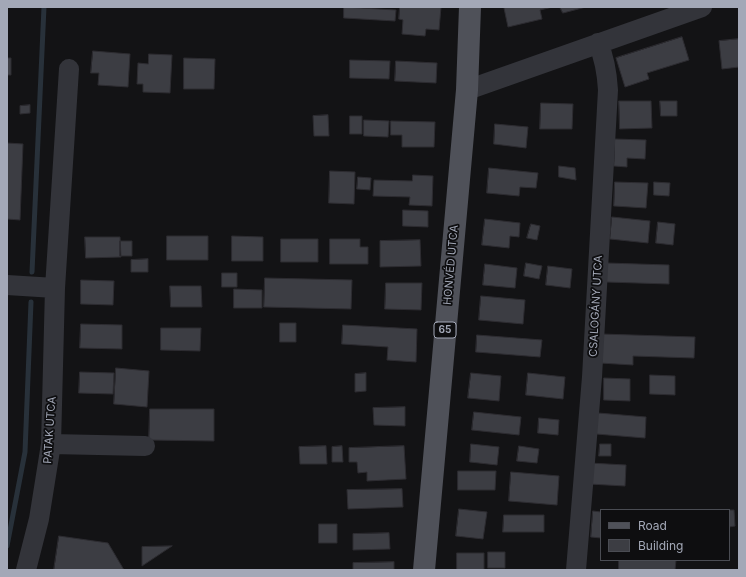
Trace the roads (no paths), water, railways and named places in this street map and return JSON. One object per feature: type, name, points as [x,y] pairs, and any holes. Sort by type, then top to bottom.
[{"type":"main road","name":"HONVÉD UTCA","points":[[424,570],[466,90],[470,7]]},
{"type":"street","points":[[466,90],[702,7]]},
{"type":"street","name":"CSALOGÁNY UTCA","points":[[576,570],[592,377],[608,90],[607,72],[603,55],[598,43]]},
{"type":"street","name":"PATAK UTCA","points":[[26,570],[39,519],[51,444],[55,288],[69,69]]},
{"type":"street","points":[[7,285],[55,288]]},
{"type":"street","points":[[51,444],[145,446]]},
{"type":"waterway","points":[[32,272],[44,7]]},
{"type":"waterway","points":[[7,546],[25,452],[31,302]]}]
